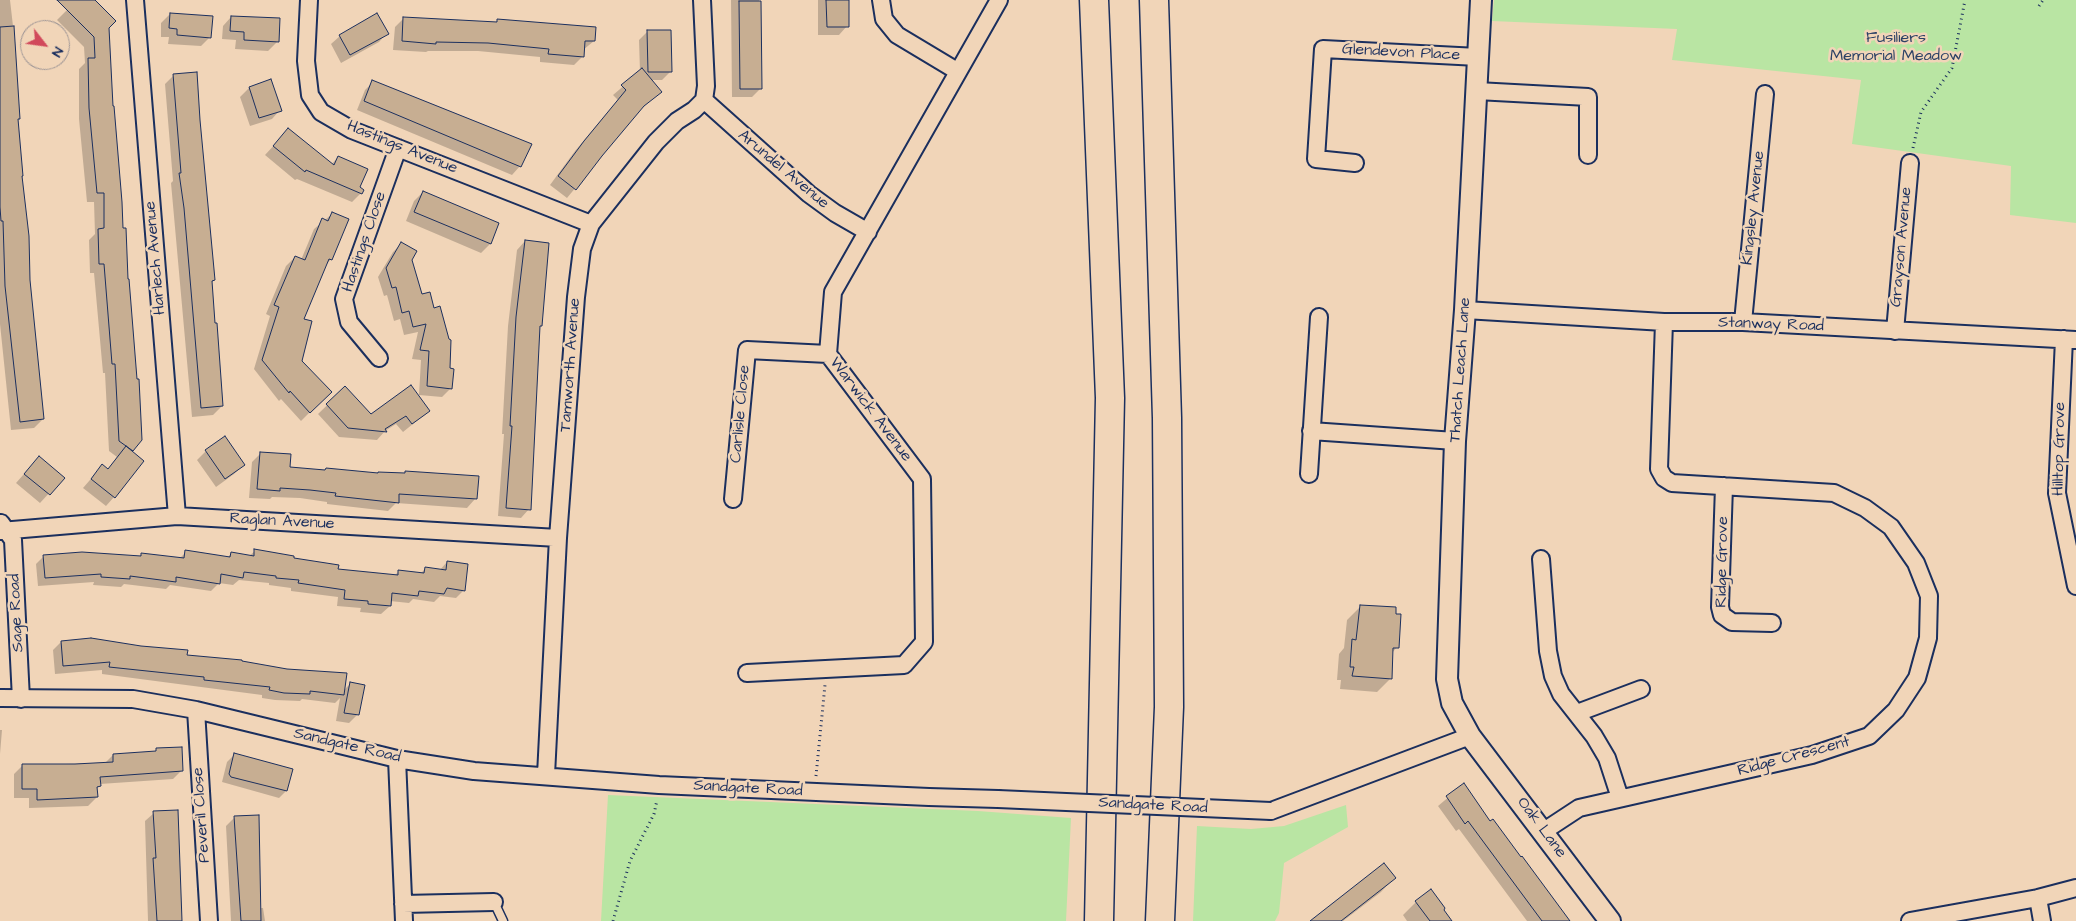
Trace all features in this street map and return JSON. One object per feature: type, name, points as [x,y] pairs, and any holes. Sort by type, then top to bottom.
[{"type":"highway","points":[[1094,0],[1110,398],[1099,921]]},
{"type":"highway","points":[[1154,0],[1168,418],[1169,707],[1160,921]]},
{"type":"street","name":"Harlech Avenue","points":[[135,0],[177,516]]},
{"type":"street","name":"Hastings Avenue","points":[[309,0],[306,60],[310,95],[321,112],[352,130],[591,224]]},
{"type":"street","points":[[702,0],[706,86],[704,100]]},
{"type":"street","points":[[881,0],[884,19],[897,35],[957,71]]},
{"type":"street","name":"Warwick Avenue","points":[[747,673],[904,665],[924,642],[922,479],[828,354],[833,292],[998,0]]},
{"type":"street","name":"Thatch Leach Lane","points":[[1470,736],[1452,703],[1447,679],[1456,440],[1482,0]]},
{"type":"street","name":"Glendevon Place","points":[[1355,162],[1316,158],[1323,49],[1478,57]]},
{"type":"street","points":[[1476,92],[1588,97],[1588,155]]},
{"type":"street","name":"Kingsley Avenue","points":[[1743,322],[1766,94]]},
{"type":"street","name":"Tamworth Avenue","points":[[546,776],[558,538],[576,297],[582,249],[591,224],[656,142],[704,100]]},
{"type":"street","name":"Arundel Avenue","points":[[704,100],[809,194],[835,213],[868,232]]},
{"type":"street","name":"Hastings Close","points":[[379,358],[349,322],[344,299],[398,148]]},
{"type":"street","name":"Grayson Avenue","points":[[1895,330],[1910,163]]},
{"type":"street","name":"Stanway Road","points":[[1465,310],[1664,322],[1743,322],[2070,340]]},
{"type":"street","points":[[1309,474],[1318,318]]},
{"type":"street","name":"Ridge Crescent","points":[[1544,831],[1579,808],[1812,755],[1869,736],[1896,710],[1917,678],[1928,638],[1929,596],[1916,562],[1891,527],[1865,508],[1834,492],[1672,483],[1664,478],[1659,469],[1664,322]]},
{"type":"street","name":"Hilltop Grove","points":[[2070,340],[2057,493],[2075,580]]},
{"type":"street","name":"Carlisle Close","points":[[733,499],[747,350],[828,354]]},
{"type":"street","points":[[1311,431],[1456,440]]},
{"type":"street","name":"Ridge Grove","points":[[1724,486],[1720,607],[1722,615],[1732,622],[1772,623]]},
{"type":"street","name":"Raglan Avenue","points":[[2,527],[177,516],[558,538]]},
{"type":"street","name":"Sage Road","points":[[2,527],[14,540],[21,699]]},
{"type":"street","points":[[1541,559],[1548,651],[1553,676],[1562,694],[1607,758],[1620,798]]},
{"type":"street","points":[[1577,713],[1641,690]]},
{"type":"street","name":"Sandgate Road","points":[[0,698],[133,699],[196,710],[397,759],[474,771],[659,784],[814,792],[998,798],[1272,811],[1470,736]]},
{"type":"street","name":"Peveril Close","points":[[196,710],[209,921]]},
{"type":"street","name":"Oak Lane","points":[[1470,736],[1544,831],[1610,921]]},
{"type":"street","points":[[397,759],[404,921]]},
{"type":"street","points":[[1910,921],[2038,898],[2076,888]]},
{"type":"street","points":[[2038,898],[2042,921]]},
{"type":"street","points":[[403,904],[494,902]]},
{"type":"lane","points":[[494,902],[503,921]]},
{"type":"path","points":[[1910,163],[1921,112],[1952,68],[1965,0]]},
{"type":"path","points":[[2039,6],[2043,0]]},
{"type":"path","points":[[814,792],[826,670]]},
{"type":"path","points":[[613,921],[630,861],[654,814],[659,784]]},
{"type":"green space","name":"Fusiliers Memorial Meadow","points":[[1494,0],[2076,0],[2076,223],[2010,215],[2011,166],[1852,144],[1861,80],[1672,60],[1677,29],[1492,21]]},
{"type":"green space","points":[[608,795],[978,811],[1071,818],[1066,921],[601,921]]},
{"type":"green space","points":[[1346,805],[1348,827],[1284,863],[1279,913],[1275,921],[1193,921],[1197,826],[1251,829],[1284,826]]},
{"type":"building","points":[[57,0],[95,0],[116,21],[109,28],[113,106],[123,228],[126,228],[128,279],[137,379],[139,379],[142,440],[133,451],[119,441],[115,364],[112,364],[104,264],[99,264],[98,229],[104,228],[104,193],[97,193],[89,108],[88,58],[95,58],[94,37]]},
{"type":"building","points":[[826,0],[849,0],[849,27],[827,27]]},
{"type":"building","points":[[739,1],[761,1],[762,89],[740,89]]},
{"type":"building","points":[[170,13],[213,16],[211,38],[177,35],[177,29],[169,28]]},
{"type":"building","points":[[377,13],[389,34],[350,55],[339,35]]},
{"type":"building","points":[[231,16],[280,18],[279,42],[244,40],[244,32],[230,31]]},
{"type":"building","points":[[403,17],[497,22],[497,19],[596,27],[595,41],[585,41],[584,57],[548,54],[549,49],[488,43],[436,42],[436,44],[402,41]]},
{"type":"building","points":[[14,26],[22,176],[29,236],[30,280],[44,419],[20,422],[5,286],[3,221],[1,221],[0,207],[0,27]]},
{"type":"building","points":[[647,30],[671,30],[672,72],[648,72]]},
{"type":"building","points":[[642,68],[662,92],[644,106],[576,190],[558,176],[626,90],[621,85]]},
{"type":"building","points":[[197,72],[215,280],[212,281],[223,406],[201,408],[184,208],[179,173],[181,173],[173,74]]},
{"type":"building","points":[[271,79],[282,111],[259,118],[249,87]]},
{"type":"building","points":[[372,80],[532,144],[521,167],[364,101]]},
{"type":"building","points":[[288,128],[334,165],[338,156],[368,169],[360,187],[364,190],[362,194],[306,170],[305,172],[273,146]]},
{"type":"building","points":[[423,191],[499,223],[491,244],[414,212]]},
{"type":"building","points":[[332,212],[349,219],[332,260],[329,259],[304,319],[312,321],[302,361],[332,392],[310,413],[290,391],[289,393],[262,360],[279,307],[274,305],[295,256],[305,260],[322,218],[328,221]]},
{"type":"building","points":[[525,240],[549,243],[542,326],[540,326],[531,510],[506,508],[512,426],[510,426],[516,317]]},
{"type":"building","points":[[401,242],[417,251],[412,260],[422,294],[430,292],[434,308],[440,306],[449,339],[451,340],[450,368],[454,369],[452,389],[427,386],[429,351],[420,350],[426,324],[413,327],[409,311],[402,313],[396,287],[392,288],[386,268]]},
{"type":"building","points":[[411,385],[430,411],[412,424],[406,416],[385,429],[387,432],[348,428],[326,404],[345,386],[371,414]]},
{"type":"building","points":[[225,436],[245,465],[225,479],[205,450]]},
{"type":"building","points":[[126,446],[144,461],[115,498],[91,479],[102,464],[108,469]]},
{"type":"building","points":[[260,452],[291,454],[290,467],[378,473],[405,473],[405,471],[479,476],[477,499],[399,494],[399,503],[335,496],[336,493],[310,490],[280,488],[280,491],[257,489]]},
{"type":"building","points":[[39,456],[65,478],[50,495],[24,474]]},
{"type":"building","points":[[254,549],[339,565],[338,569],[398,575],[398,570],[424,573],[425,567],[446,570],[447,561],[468,564],[465,591],[447,588],[444,594],[419,591],[418,596],[392,593],[391,606],[368,604],[368,601],[344,599],[345,590],[298,583],[299,580],[244,572],[243,578],[221,574],[220,584],[176,577],[176,582],[130,576],[130,579],[101,577],[101,574],[45,578],[43,555],[82,552],[141,556],[141,553],[184,558],[185,550],[230,557],[231,552],[254,556]]},
{"type":"building","points":[[1360,605],[1396,607],[1396,614],[1401,614],[1399,648],[1393,648],[1392,679],[1352,676],[1354,667],[1350,667],[1352,639],[1356,640]]},
{"type":"building","points":[[91,638],[141,646],[188,650],[187,655],[242,660],[287,669],[347,673],[344,695],[310,691],[310,694],[284,693],[269,690],[270,687],[204,680],[204,677],[109,667],[110,662],[63,666],[61,641]]},
{"type":"building","points":[[350,682],[365,685],[359,715],[344,713]]},
{"type":"building","points":[[182,747],[183,771],[100,777],[101,786],[97,787],[98,797],[37,800],[37,789],[22,789],[22,764],[113,762],[113,754],[156,751],[156,748]]},
{"type":"building","points":[[234,753],[293,769],[287,791],[231,777],[229,774]]},
{"type":"building","points":[[1464,783],[1490,821],[1493,819],[1570,921],[1542,921],[1468,821],[1465,824],[1446,796]]},
{"type":"building","points":[[178,810],[182,921],[157,921],[153,858],[156,858],[153,811]]},
{"type":"building","points":[[259,815],[261,921],[241,921],[234,816]]},
{"type":"building","points":[[1384,863],[1396,878],[1341,921],[1310,921]]},
{"type":"building","points":[[1431,889],[1452,921],[1430,921],[1415,901]]}]
